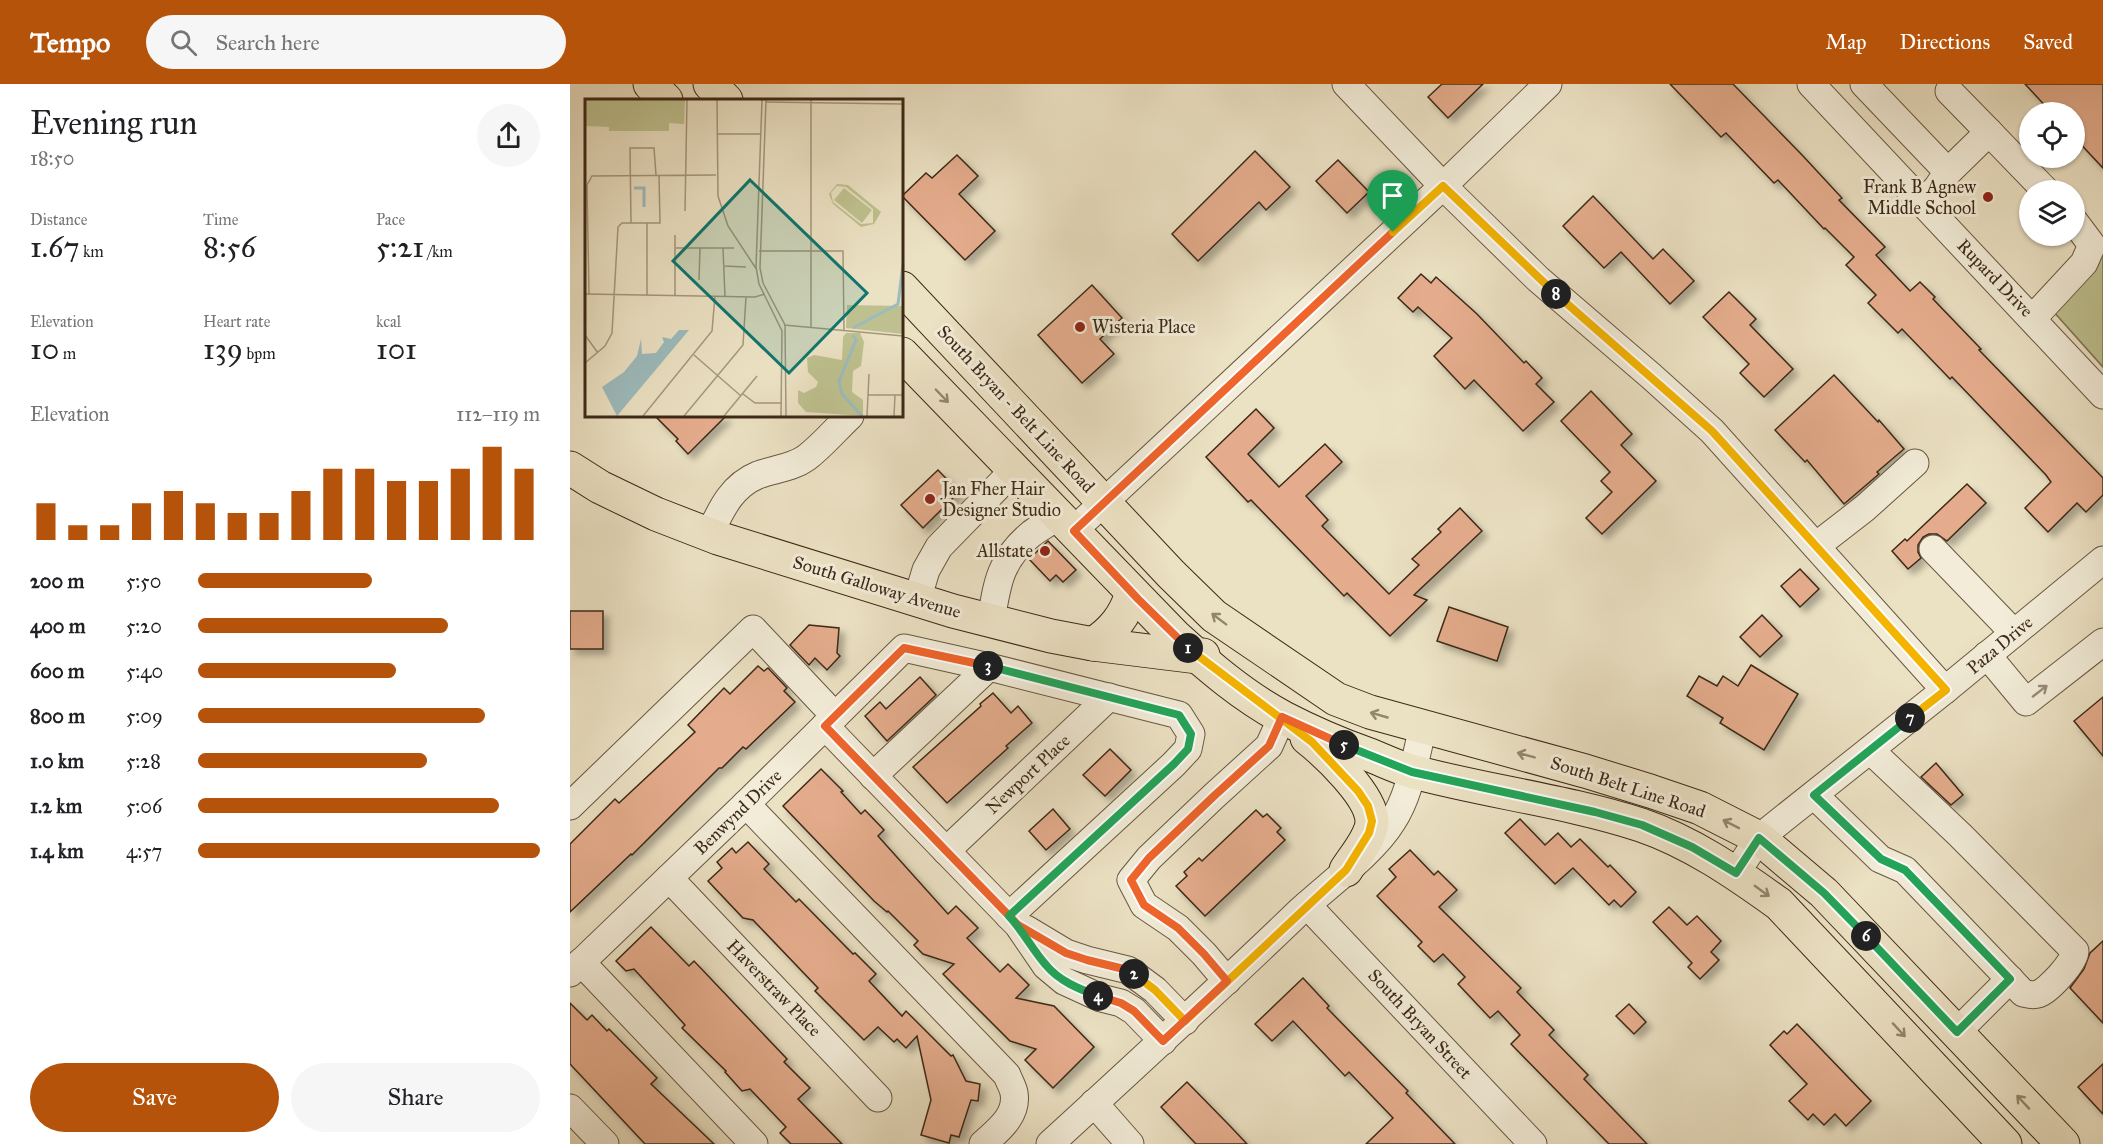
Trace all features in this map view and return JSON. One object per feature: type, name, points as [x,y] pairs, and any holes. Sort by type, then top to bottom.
[{"type":"main road","points":[[650,84],[665,99]]},
{"type":"main road","points":[[710,84],[725,99]]},
{"type":"main road","name":"South Bryan - Belt Line Road","points":[[903,289],[1214,616],[1336,699],[1424,728]]},
{"type":"main road","points":[[940,328],[903,359],[1132,593],[1198,657],[1282,717],[1314,733],[1412,772]]},
{"type":"main road","name":"South Galloway Avenue","points":[[573,476],[656,514],[709,535],[917,600],[991,621],[1093,644],[1198,657]]},
{"type":"main road","points":[[1093,644],[1116,625],[1125,613],[1132,593]]},
{"type":"main road","points":[[1198,657],[1221,649],[1244,658],[1282,684],[1307,695],[1336,699]]},
{"type":"main road","points":[[1282,717],[1340,770],[1368,806],[1372,821],[1369,833],[1346,870]]},
{"type":"main road","name":"South Belt Line Road","points":[[1424,728],[1585,771],[1650,791],[1700,808],[1759,838],[1824,893],[1959,1034],[2055,1141]]},
{"type":"main road","name":"South Belt Line Road","points":[[1412,772],[1595,812],[1642,825],[1692,847],[1736,873],[1779,904],[2005,1144]]},
{"type":"main road","points":[[1930,1064],[1959,1034]]},
{"type":"street","points":[[1346,84],[1443,186],[1538,279],[1712,431],[1946,690]]},
{"type":"street","points":[[991,621],[997,583],[1008,556],[1032,533],[1047,525],[1066,523],[1104,502],[1443,186],[1548,84]]},
{"type":"street","name":"Rupard Drive","points":[[1811,84],[2103,395]]},
{"type":"street","points":[[1864,84],[1948,172]]},
{"type":"street","points":[[1949,91],[2035,180]]},
{"type":"street","points":[[1922,202],[1937,188],[1948,172],[1989,132]]},
{"type":"street","points":[[2033,318],[2084,263],[2091,245],[2085,237]]},
{"type":"street","points":[[709,535],[725,502],[736,489],[756,476],[793,465],[807,457],[849,417]]},
{"type":"street","points":[[1816,546],[1865,508],[1915,463]]},
{"type":"street","points":[[917,600],[926,570],[939,547],[1014,470]]},
{"type":"street","points":[[1934,549],[2014,633]]},
{"type":"street","name":"Paza Drive","points":[[1736,873],[1759,838],[1946,690],[2103,560]]},
{"type":"street","points":[[570,806],[753,629],[873,776],[1013,920],[1047,966],[1064,981],[1101,998],[1121,1003],[1134,1011],[1163,1041]]},
{"type":"street","points":[[1986,656],[2026,702],[2103,642]]},
{"type":"street","name":"Benwynd Drive","points":[[576,968],[904,648],[989,667]]},
{"type":"street","points":[[873,776],[989,667],[1179,715],[1191,734],[1188,749],[1013,920]]},
{"type":"street","name":"Newport Place","points":[[946,851],[1109,698]]},
{"type":"street","points":[[1227,981],[1178,928],[1144,905],[1131,880],[1149,858],[1197,811],[1269,746],[1282,717]]},
{"type":"street","points":[[1050,1144],[1371,847],[1392,823],[1404,799],[1424,728]]},
{"type":"street","points":[[1814,795],[1881,859],[1905,870],[2023,993],[2040,994],[2048,988],[2071,963],[2075,957],[2075,951],[1960,835],[1870,750]]},
{"type":"street","points":[[746,804],[1007,1075],[1014,1093],[1014,1106],[1006,1123],[983,1144]]},
{"type":"street","name":"Haverstraw Place","points":[[669,878],[879,1098]]},
{"type":"street","name":"South Bryan Street","points":[[1307,905],[1533,1144]]},
{"type":"street","points":[[1013,920],[1066,953],[1128,970],[1155,990],[1185,1021]]},
{"type":"street","points":[[576,968],[754,1144]]},
{"type":"street","points":[[1959,1034],[2010,979]]},
{"type":"street","points":[[1094,1104],[1130,1144]]},
{"type":"street","points":[[570,1108],[605,1144]]},
{"type":"green space","points":[[2103,245],[2103,367],[2044,301]]},
{"type":"building","points":[[1442,84],[1483,84],[1448,118],[1428,97]]},
{"type":"building","points":[[1670,84],[1733,84],[1803,156],[1842,198],[1839,200],[1885,247],[1876,255],[1910,291],[1920,282],[1935,297],[1933,299],[1981,349],[1979,350],[2103,478],[2103,495],[2086,512],[2077,503],[2048,532],[2025,508],[2051,482],[2046,475],[1952,377],[1950,379],[1902,329],[1898,333],[1868,303],[1876,295],[1846,265],[1854,257],[1778,180],[1774,183],[1726,133],[1721,137]]},
{"type":"building","points":[[2025,84],[2103,84],[2103,168],[2085,149],[2085,102],[2042,102]]},
{"type":"building","points":[[1255,151],[1290,187],[1266,210],[1259,202],[1198,261],[1172,234]]},
{"type":"building","points":[[957,155],[978,176],[959,194],[995,231],[965,260],[903,197],[926,173],[932,178]]},
{"type":"building","points":[[1338,160],[1369,192],[1347,213],[1316,181]]},
{"type":"building","points":[[1593,196],[1653,259],[1663,249],[1694,281],[1670,304],[1621,252],[1604,268],[1563,226]]},
{"type":"building","points":[[1421,274],[1431,283],[1436,277],[1542,378],[1536,384],[1554,402],[1523,431],[1474,380],[1465,389],[1434,356],[1452,338],[1418,307],[1413,312],[1398,298]]},
{"type":"building","name":"Wisteria Place","points":[[1092,285],[1122,318],[1100,339],[1114,354],[1082,383],[1038,335]]},
{"type":"building","points":[[1729,292],[1756,319],[1750,325],[1793,369],[1764,397],[1740,373],[1749,364],[1703,317]]},
{"type":"building","points":[[1834,375],[1904,449],[1844,504],[1807,460],[1805,462],[1775,430]]},
{"type":"building","points":[[1591,391],[1632,434],[1621,445],[1656,481],[1602,534],[1586,518],[1612,492],[1601,481],[1610,472],[1561,421]]},
{"type":"building","points":[[1256,409],[1274,428],[1248,454],[1279,487],[1325,444],[1342,462],[1306,496],[1328,520],[1322,526],[1389,594],[1419,565],[1412,559],[1441,532],[1438,529],[1460,508],[1482,531],[1414,595],[1427,600],[1390,636],[1347,593],[1344,596],[1251,500],[1248,502],[1206,457]]},
{"type":"building","points":[[656,417],[725,417],[688,454],[676,441],[678,439]]},
{"type":"building","name":"Jan Fher Hair Designer Studio","points":[[938,470],[959,492],[923,528],[901,505]]},
{"type":"building","points":[[1967,484],[1986,503],[1947,541],[1937,534],[1923,537],[1918,545],[1921,558],[1908,569],[1892,551],[1905,539],[1907,541]]},
{"type":"building","name":"Allstate","points":[[1048,541],[1076,570],[1063,582],[1056,575],[1050,581],[1029,559]]},
{"type":"building","points":[[1800,569],[1819,589],[1800,607],[1781,586]]},
{"type":"building","points":[[1449,607],[1508,627],[1497,661],[1437,641]]},
{"type":"building","points":[[570,611],[603,611],[603,649],[570,649]]},
{"type":"building","points":[[1762,615],[1782,636],[1760,657],[1740,637]]},
{"type":"building","points":[[809,625],[839,628],[837,653],[840,656],[827,670],[815,658],[809,665],[790,645]]},
{"type":"building","points":[[1751,665],[1798,694],[1764,750],[1720,723],[1723,718],[1687,696],[1699,676],[1717,686],[1723,676],[1738,686]]},
{"type":"building","points":[[758,666],[764,671],[768,668],[787,688],[784,691],[795,702],[746,749],[743,747],[722,768],[719,768],[632,855],[570,912],[570,844],[615,799],[619,803],[695,732],[688,725],[724,688],[730,694]]},
{"type":"building","points":[[920,677],[936,695],[887,741],[865,716],[880,702],[886,709]]},
{"type":"building","points":[[993,693],[1011,713],[1018,706],[1032,723],[947,803],[913,767]]},
{"type":"building","points":[[2103,697],[2103,756],[2074,721]]},
{"type":"building","points":[[1110,749],[1131,770],[1105,796],[1083,775]]},
{"type":"building","points":[[1936,763],[1963,795],[1951,805],[1921,777]]},
{"type":"building","points":[[821,769],[843,791],[841,792],[861,814],[865,810],[884,830],[878,836],[948,914],[956,906],[978,928],[967,938],[1000,972],[1008,964],[1029,985],[1016,998],[1054,1006],[1094,1047],[1053,1088],[1025,1060],[1036,1049],[1010,1041],[943,974],[954,964],[923,954],[914,945],[918,941],[888,911],[874,901],[783,806]]},
{"type":"building","points":[[1053,809],[1070,829],[1046,850],[1029,831]]},
{"type":"building","points":[[1256,810],[1263,817],[1267,814],[1281,828],[1277,832],[1285,840],[1205,916],[1176,886],[1187,876],[1184,872],[1199,858],[1202,861]]},
{"type":"building","points":[[1520,819],[1545,845],[1558,833],[1571,847],[1580,839],[1636,892],[1621,907],[1614,900],[1609,905],[1573,868],[1555,884],[1505,833]]},
{"type":"building","points":[[748,842],[769,864],[764,869],[796,902],[799,899],[876,974],[869,981],[902,1016],[906,1011],[951,1056],[953,1055],[966,1081],[980,1084],[978,1101],[971,1100],[959,1137],[951,1135],[949,1143],[921,1135],[931,1100],[917,1036],[906,1048],[897,1039],[894,1042],[878,1027],[864,1040],[815,991],[818,988],[753,920],[743,918],[708,881],[722,868],[717,862],[732,848],[736,853]]},
{"type":"building","points":[[1410,850],[1434,875],[1438,871],[1457,890],[1439,907],[1521,988],[1517,992],[1554,1030],[1549,1035],[1588,1075],[1584,1079],[1647,1144],[1609,1144],[1511,1044],[1520,1035],[1498,1011],[1490,1018],[1458,984],[1465,977],[1443,954],[1434,962],[1418,946],[1422,942],[1377,896],[1396,877],[1389,869]]},
{"type":"building","points":[[1669,907],[1687,925],[1697,916],[1721,941],[1711,952],[1719,960],[1700,979],[1688,967],[1692,963],[1653,922]]},
{"type":"building","points":[[651,927],[689,966],[694,961],[787,1059],[784,1062],[810,1088],[798,1099],[842,1144],[791,1144],[780,1133],[786,1127],[750,1089],[742,1091],[726,1071],[682,1028],[685,1025],[634,969],[626,971],[616,961]]},
{"type":"building","points":[[2103,941],[2103,1023],[2070,988],[2084,969],[2090,953]]},
{"type":"building","points":[[1303,978],[1329,1006],[1327,1008],[1408,1091],[1406,1093],[1455,1144],[1366,1144],[1393,1118],[1349,1072],[1345,1076],[1293,1021],[1272,1041],[1255,1024]]},
{"type":"building","points":[[570,1003],[587,1020],[592,1015],[607,1031],[609,1029],[657,1078],[651,1084],[714,1144],[645,1144],[570,1064]]},
{"type":"building","points":[[1629,1004],[1646,1022],[1634,1034],[1616,1016]]},
{"type":"building","points":[[1797,1024],[1871,1101],[1846,1126],[1835,1114],[1824,1125],[1813,1114],[1808,1120],[1789,1101],[1807,1084],[1770,1045],[1784,1031],[1787,1034]]},
{"type":"building","points":[[2103,1064],[2103,1114],[2078,1087]]},
{"type":"building","points":[[1187,1082],[1247,1144],[1196,1144],[1161,1107]]},
{"type":"place","name":"Frank B Agnew Middle School","points":[[1988,197]]},
{"type":"place","name":"Wisteria Place","points":[[1080,327]]},
{"type":"place","name":"Jan Fher Hair Designer Studio","points":[[930,499]]},
{"type":"place","name":"Allstate","points":[[1045,551]]},
{"type":"route","points":[[1393,232],[1074,531],[1138,599],[1198,657],[1282,717],[1312,742],[1358,791],[1368,806],[1372,821],[1369,833],[1346,870],[1185,1021],[1155,990],[1128,970],[1066,953],[1018,925],[1009,916],[981,886],[825,726],[904,648],[1179,715],[1191,734],[1188,749],[1009,916],[1047,966],[1064,981],[1101,998],[1121,1003],[1134,1011],[1163,1041],[1185,1021],[1227,981],[1178,928],[1144,905],[1131,880],[1149,858],[1269,746],[1282,717],[1314,733],[1412,772],[1595,812],[1642,825],[1692,847],[1736,873],[1759,838],[1824,893],[1957,1032],[2010,979],[1905,870],[1881,859],[1814,795],[1946,690],[1712,431],[1538,279],[1443,186],[1393,232]]}]
